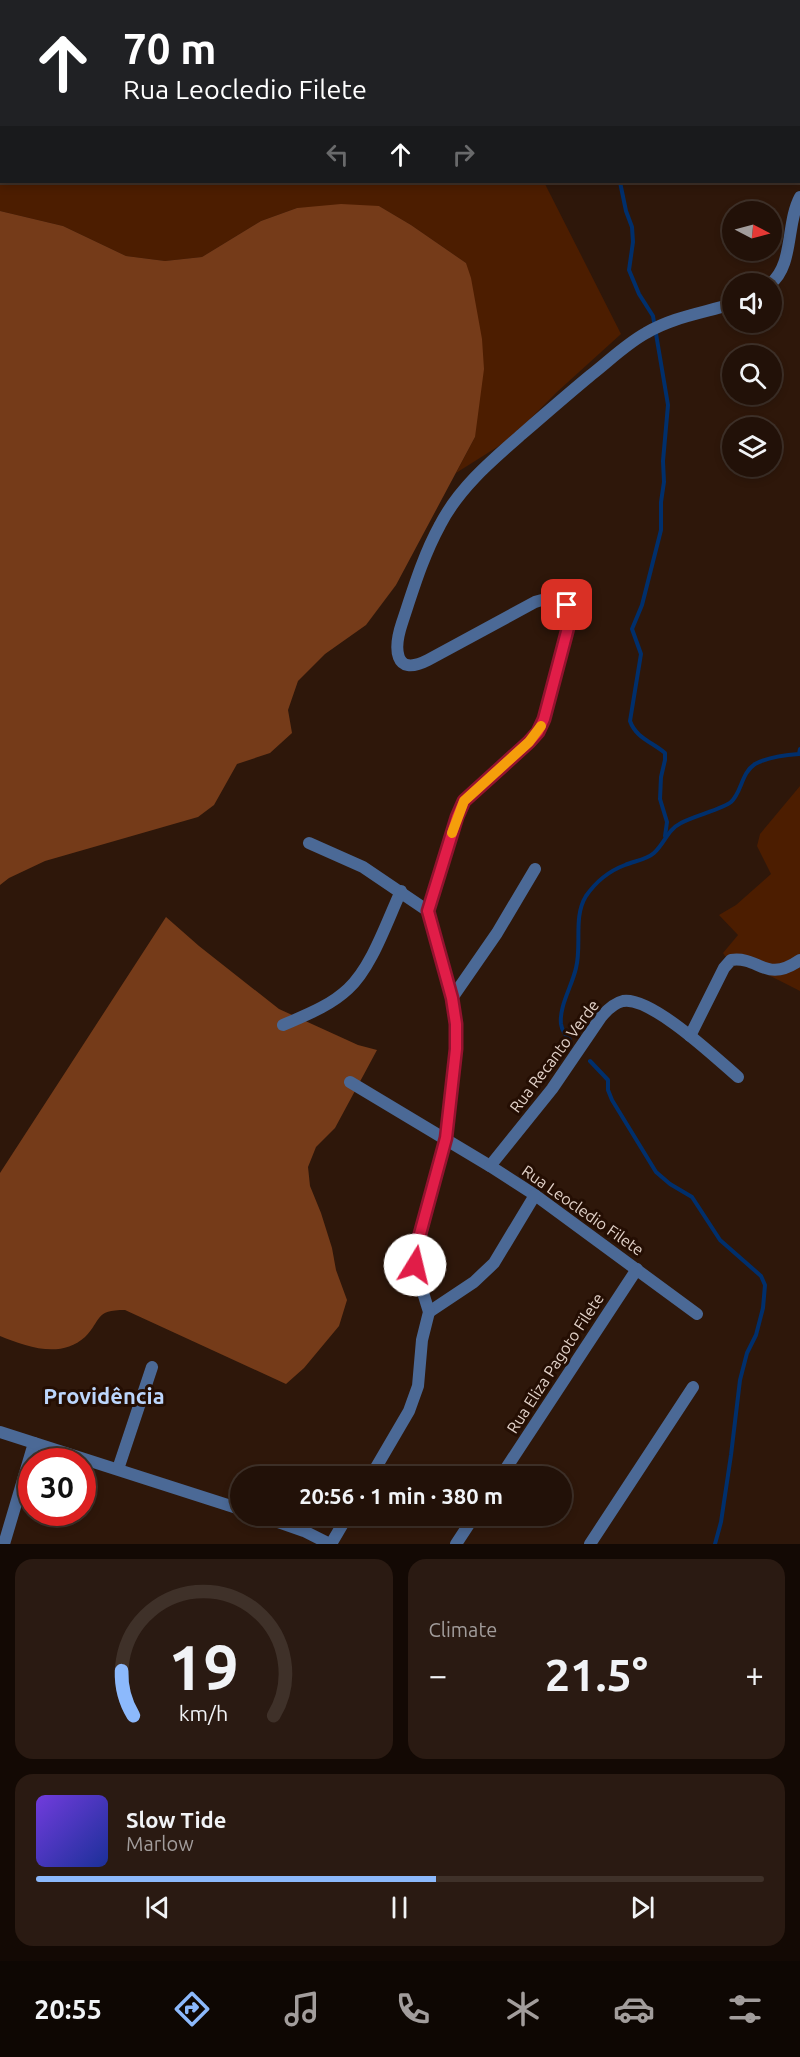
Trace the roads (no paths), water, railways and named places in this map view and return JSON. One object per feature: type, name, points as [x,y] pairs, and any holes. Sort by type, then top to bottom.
[{"type":"street","points":[[780,273],[783,268],[792,221],[800,197]]},
{"type":"street","points":[[377,1466],[409,1412],[418,1386],[422,1340],[429,1312],[417,1273],[415,1257],[446,1138],[456,1049],[456,1024],[452,998],[428,911],[459,809],[472,792],[538,732],[544,719],[558,668],[569,624],[569,614],[567,605],[562,600],[554,598],[535,602],[421,664],[413,666],[404,663],[398,657],[396,640],[421,566],[440,525],[475,476],[568,393],[636,339],[657,327],[692,314],[722,306]]},
{"type":"street","points":[[309,843],[363,867],[428,911]]},
{"type":"street","points":[[452,998],[497,933],[535,869]]},
{"type":"street","points":[[284,1025],[332,1001],[349,989],[372,954],[401,891]]},
{"type":"street","points":[[690,1036],[724,968],[731,960],[739,959],[762,968],[776,970],[800,960]]},
{"type":"street","name":"Rua Recanto Verde","points":[[490,1166],[552,1089],[608,1009],[623,1001],[649,1006],[690,1036],[738,1077]]},
{"type":"street","name":"Rua Leocledio Filete","points":[[350,1082],[446,1138],[536,1195],[697,1314]]},
{"type":"street","points":[[429,1312],[474,1282],[494,1263],[536,1195]]},
{"type":"street","name":"Rua Eliza Pagoto Filete","points":[[508,1466],[636,1269]]},
{"type":"street","points":[[118,1469],[152,1367]]},
{"type":"street","points":[[590,1544],[693,1387]]},
{"type":"street","points":[[0,1432],[230,1506]]},
{"type":"street","points":[[4,1544],[34,1443]]},
{"type":"street","points":[[290,1526],[331,1544],[342,1526]]},
{"type":"street","points":[[456,1544],[468,1526]]},
{"type":"waterway","points":[[620,183],[632,227],[633,242],[629,270],[639,294],[653,316],[668,405],[663,461],[661,530],[642,605],[632,629],[641,654],[630,721],[640,736],[665,753],[660,799],[667,822],[665,836]]},
{"type":"waterway","points":[[570,1040],[562,1029],[561,1017],[578,959],[580,913],[586,896],[613,871],[654,853],[676,826],[731,802],[747,772],[755,764],[771,758],[799,754],[800,749]]},
{"type":"waterway","points":[[590,1061],[608,1080],[608,1090],[612,1100],[656,1172],[670,1184],[692,1197],[720,1240],[761,1276],[765,1285],[763,1308],[756,1335],[747,1353],[740,1380],[721,1522],[715,1544]]},
{"type":"district","name":"Providência","points":[[104,1395]]}]
